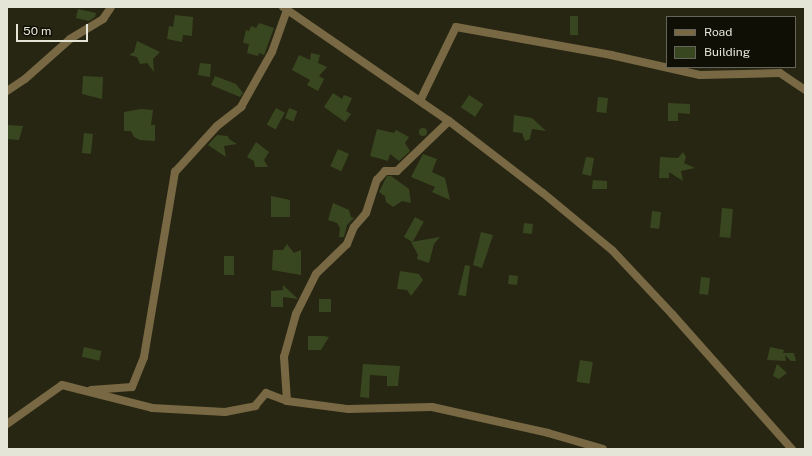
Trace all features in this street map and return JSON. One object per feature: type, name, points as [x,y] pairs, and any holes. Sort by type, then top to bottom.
[{"type":"street","points":[[7,91],[24,79],[70,39],[103,19],[111,7]]},
{"type":"street","points":[[85,391],[132,387],[144,356],[175,172],[217,126],[241,107],[272,52],[287,8],[449,121],[543,193],[612,250],[672,314],[792,449]]},
{"type":"street","points":[[420,101],[456,27],[611,55],[666,67]]},
{"type":"street","points":[[669,68],[700,75],[780,73],[805,90]]},
{"type":"street","points":[[287,401],[284,357],[296,314],[316,274],[347,244],[354,227],[366,213],[377,180],[385,171],[397,171],[449,121]]},
{"type":"street","points":[[7,424],[62,385],[152,408],[225,412],[255,406],[266,393],[287,401],[348,409],[432,407],[548,433],[603,449]]},
{"type":"building","points":[[78,9],[96,13],[95,17],[89,21],[76,18]]},
{"type":"building","points":[[175,15],[193,17],[192,36],[183,35],[182,42],[167,39],[169,26],[173,27]]},
{"type":"building","points":[[570,16],[578,16],[578,35],[570,35]]},
{"type":"building","points":[[259,23],[274,28],[264,55],[259,53],[258,56],[247,53],[249,44],[243,43],[246,30],[249,31],[251,26],[256,28]]},
{"type":"building","points":[[137,41],[160,52],[153,59],[154,72],[147,63],[140,64],[137,57],[129,55],[134,52]]},
{"type":"building","points":[[311,53],[320,55],[318,63],[327,67],[319,76],[324,79],[318,91],[307,85],[310,80],[292,70],[299,55],[310,60]]},
{"type":"building","points":[[200,63],[211,64],[210,77],[198,75]]},
{"type":"building","points":[[83,76],[103,77],[102,99],[82,94]]},
{"type":"building","points":[[215,76],[236,84],[243,93],[240,97],[211,85]]},
{"type":"building","points":[[333,93],[342,99],[344,95],[352,98],[346,111],[351,114],[345,122],[324,107]]},
{"type":"building","points":[[469,95],[483,104],[475,117],[461,108]]},
{"type":"building","points":[[598,97],[608,98],[606,113],[596,112]]},
{"type":"building","points":[[668,103],[690,104],[690,114],[678,113],[678,121],[668,121]]},
{"type":"building","points":[[276,108],[285,113],[276,129],[267,125]]},
{"type":"building","points":[[289,108],[297,111],[293,121],[285,118]]},
{"type":"building","points":[[141,109],[153,110],[151,125],[155,125],[155,141],[140,140],[134,137],[131,131],[124,131],[124,112]]},
{"type":"building","points":[[514,115],[532,118],[546,131],[532,129],[530,139],[525,141],[522,133],[513,132]]},
{"type":"building","points":[[7,125],[23,126],[19,140],[7,139]]},
{"type":"building","points":[[421,128],[425,128],[427,132],[425,136],[421,136],[419,134],[419,130]]},
{"type":"building","points":[[377,129],[394,133],[396,130],[409,137],[405,143],[410,151],[399,161],[390,154],[388,161],[370,156]]},
{"type":"building","points":[[84,133],[93,134],[91,154],[82,153]]},
{"type":"building","points":[[217,135],[228,136],[229,139],[237,144],[224,146],[226,157],[208,145]]},
{"type":"building","points":[[256,142],[269,152],[264,160],[268,167],[255,167],[254,161],[247,157]]},
{"type":"building","points":[[338,149],[349,154],[341,171],[330,166]]},
{"type":"building","points":[[683,152],[686,157],[684,163],[695,168],[681,171],[683,181],[669,172],[669,178],[659,178],[660,157],[678,158]]},
{"type":"building","points":[[423,154],[437,159],[432,172],[445,178],[450,200],[432,192],[435,187],[411,177]]},
{"type":"building","points":[[586,157],[594,158],[591,176],[582,174]]},
{"type":"building","points":[[387,176],[391,176],[409,189],[411,203],[402,201],[393,207],[386,202],[385,196],[379,192]]},
{"type":"building","points":[[593,180],[607,181],[607,189],[592,189]]},
{"type":"building","points":[[271,196],[290,200],[290,217],[271,217]]},
{"type":"building","points":[[333,203],[349,210],[351,217],[354,218],[347,225],[344,237],[339,237],[340,228],[337,223],[328,220]]},
{"type":"building","points":[[722,208],[733,209],[730,238],[719,237]]},
{"type":"building","points":[[652,211],[661,212],[659,229],[650,228]]},
{"type":"building","points":[[415,217],[424,222],[413,242],[404,237]]},
{"type":"building","points":[[524,223],[533,224],[532,234],[523,233]]},
{"type":"building","points":[[481,232],[493,235],[482,268],[473,265]]},
{"type":"building","points":[[440,237],[434,244],[429,263],[417,259],[418,255],[411,242]]},
{"type":"building","points":[[287,244],[294,253],[301,250],[301,275],[272,270],[273,250],[283,250]]},
{"type":"building","points":[[224,256],[234,256],[234,275],[224,275]]},
{"type":"building","points":[[465,265],[470,266],[466,296],[458,295]]},
{"type":"building","points":[[400,271],[419,274],[423,280],[411,296],[407,290],[397,289]]},
{"type":"building","points":[[509,275],[518,276],[517,285],[508,284]]},
{"type":"building","points":[[701,277],[710,278],[708,295],[699,294]]},
{"type":"building","points":[[283,285],[298,299],[283,297],[283,307],[271,307],[271,291],[283,290]]},
{"type":"building","points":[[319,299],[331,299],[331,312],[319,312]]},
{"type":"building","points":[[308,336],[329,337],[321,350],[308,350]]},
{"type":"building","points":[[84,347],[102,351],[99,361],[82,357]]},
{"type":"building","points":[[770,347],[784,350],[783,353],[794,353],[796,361],[791,361],[785,355],[786,361],[767,360]]},
{"type":"building","points":[[580,360],[593,362],[589,384],[577,382]]},
{"type":"building","points":[[363,364],[400,366],[398,386],[387,386],[387,376],[370,375],[369,398],[360,397]]},
{"type":"building","points":[[777,364],[787,373],[779,379],[773,376]]}]
